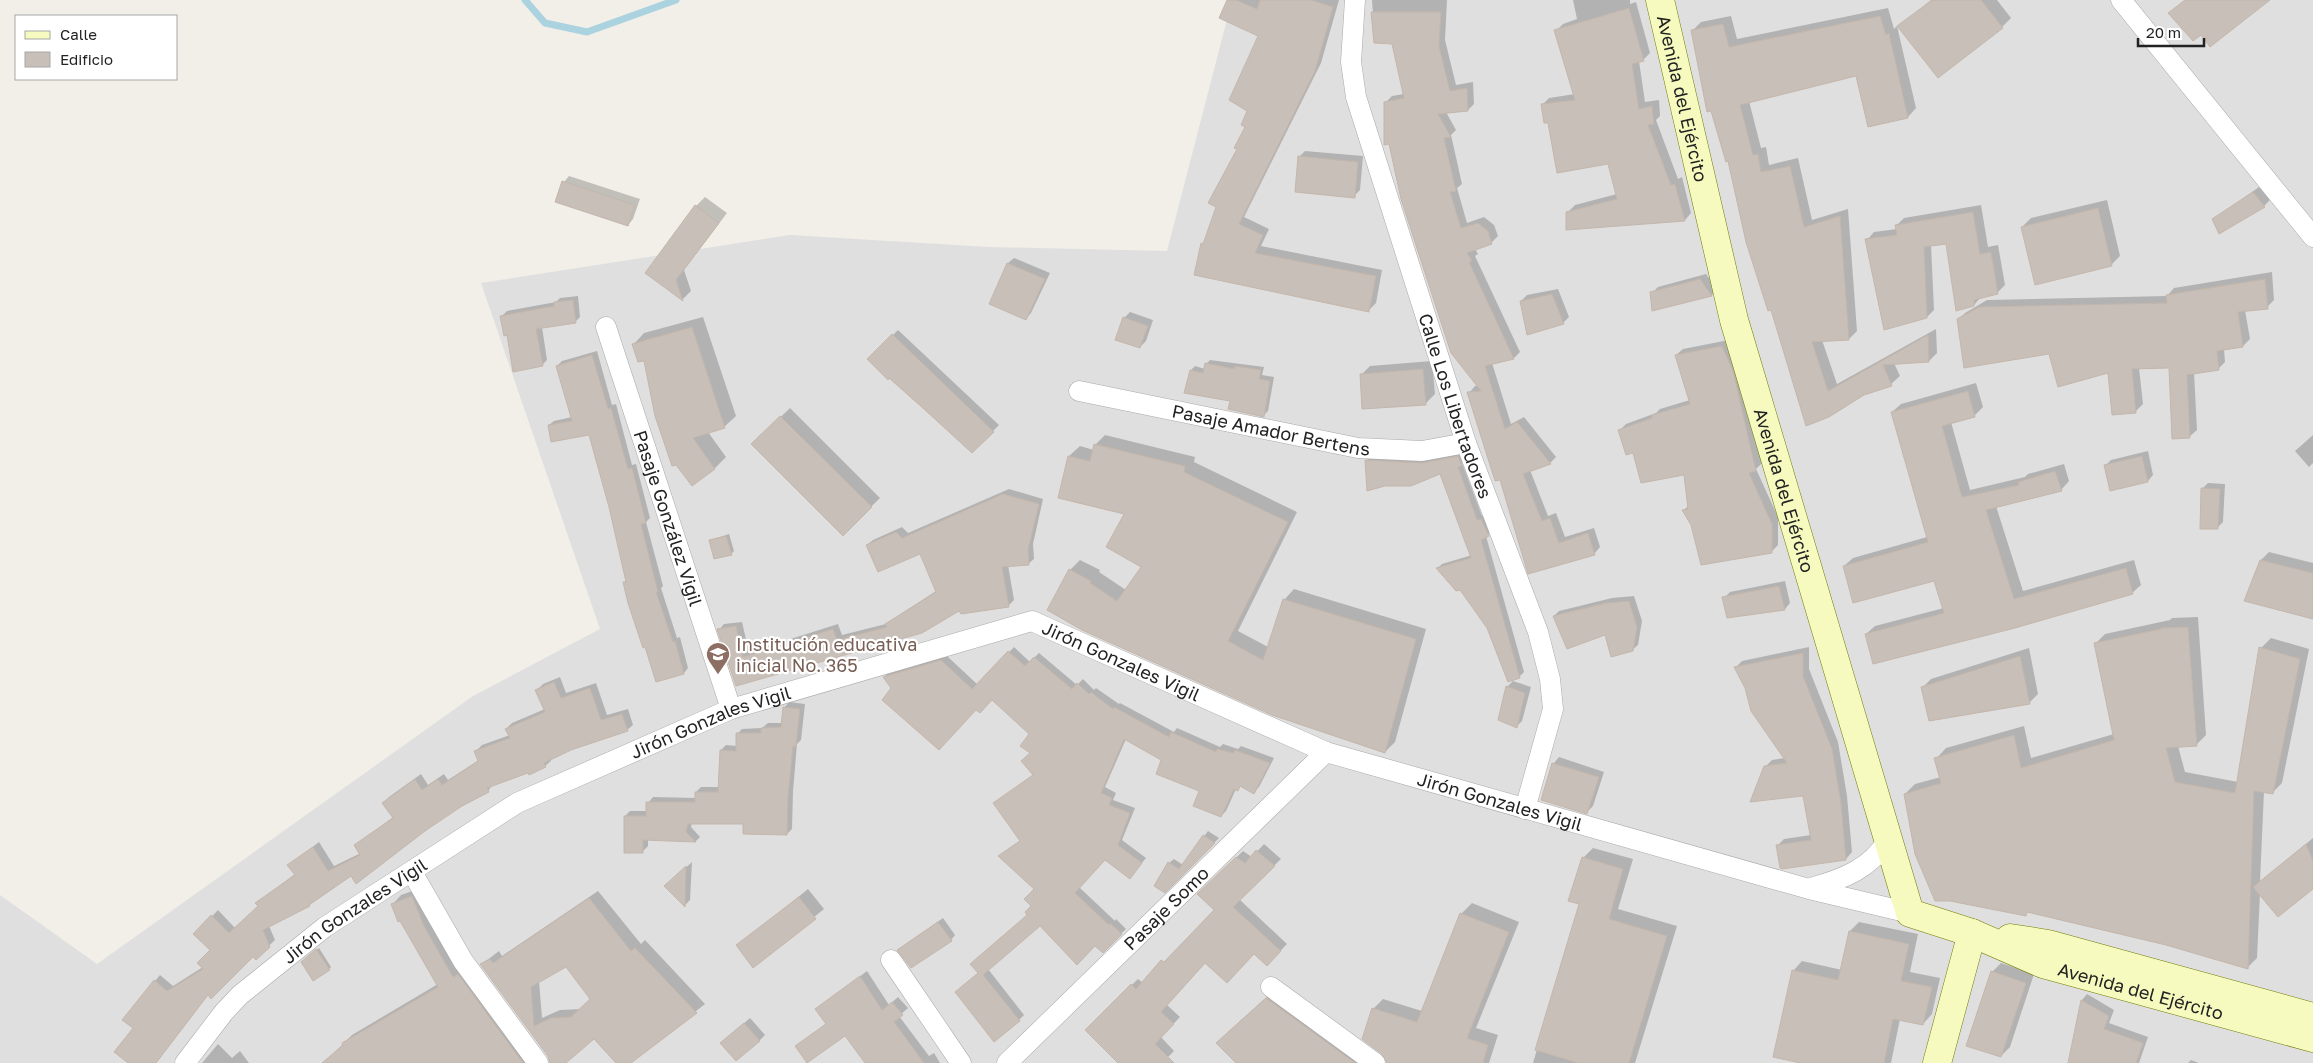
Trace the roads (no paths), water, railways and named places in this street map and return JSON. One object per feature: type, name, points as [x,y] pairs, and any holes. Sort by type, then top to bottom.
[{"type":"main road","name":"Avenida del Ejército","points":[[1660,0],[1734,320],[1910,913],[1972,933],[2043,964],[2313,1038]]},
{"type":"main road","name":"Avenida del Ejército","points":[[1972,933],[2048,944],[2313,1016]]},
{"type":"main road","points":[[1937,1063],[1972,933]]},
{"type":"street","name":"Calle Los Libertadores","points":[[1355,0],[1351,62],[1356,97],[1466,443],[1538,632],[1550,679],[1553,709],[1525,809]]},
{"type":"street","points":[[2121,0],[2313,237]]},
{"type":"street","name":"Pasaje González Vigil","points":[[606,327],[731,709]]},
{"type":"street","name":"Pasaje Amador Bertens","points":[[1079,391],[1358,448],[1422,451],[1466,443]]},
{"type":"street","name":"Jirón Gonzales Vigil","points":[[185,1063],[224,1012],[240,995],[325,927],[517,803],[731,709],[1032,621],[1326,752],[1809,889],[1910,913]]},
{"type":"street","name":"Pasaje Somo","points":[[1007,1063],[1326,752]]},
{"type":"street","points":[[1809,889],[1850,876],[1879,855],[1888,840]]},
{"type":"street","points":[[412,872],[463,960],[538,1063]]},
{"type":"street","points":[[891,960],[961,1063]]},
{"type":"street","points":[[1271,987],[1375,1063]]},
{"type":"waterway","points":[[525,0],[545,23],[587,32],[676,0]]},
{"type":"place","name":"Institución educativa inicial No. 365","points":[[718,675]]}]
